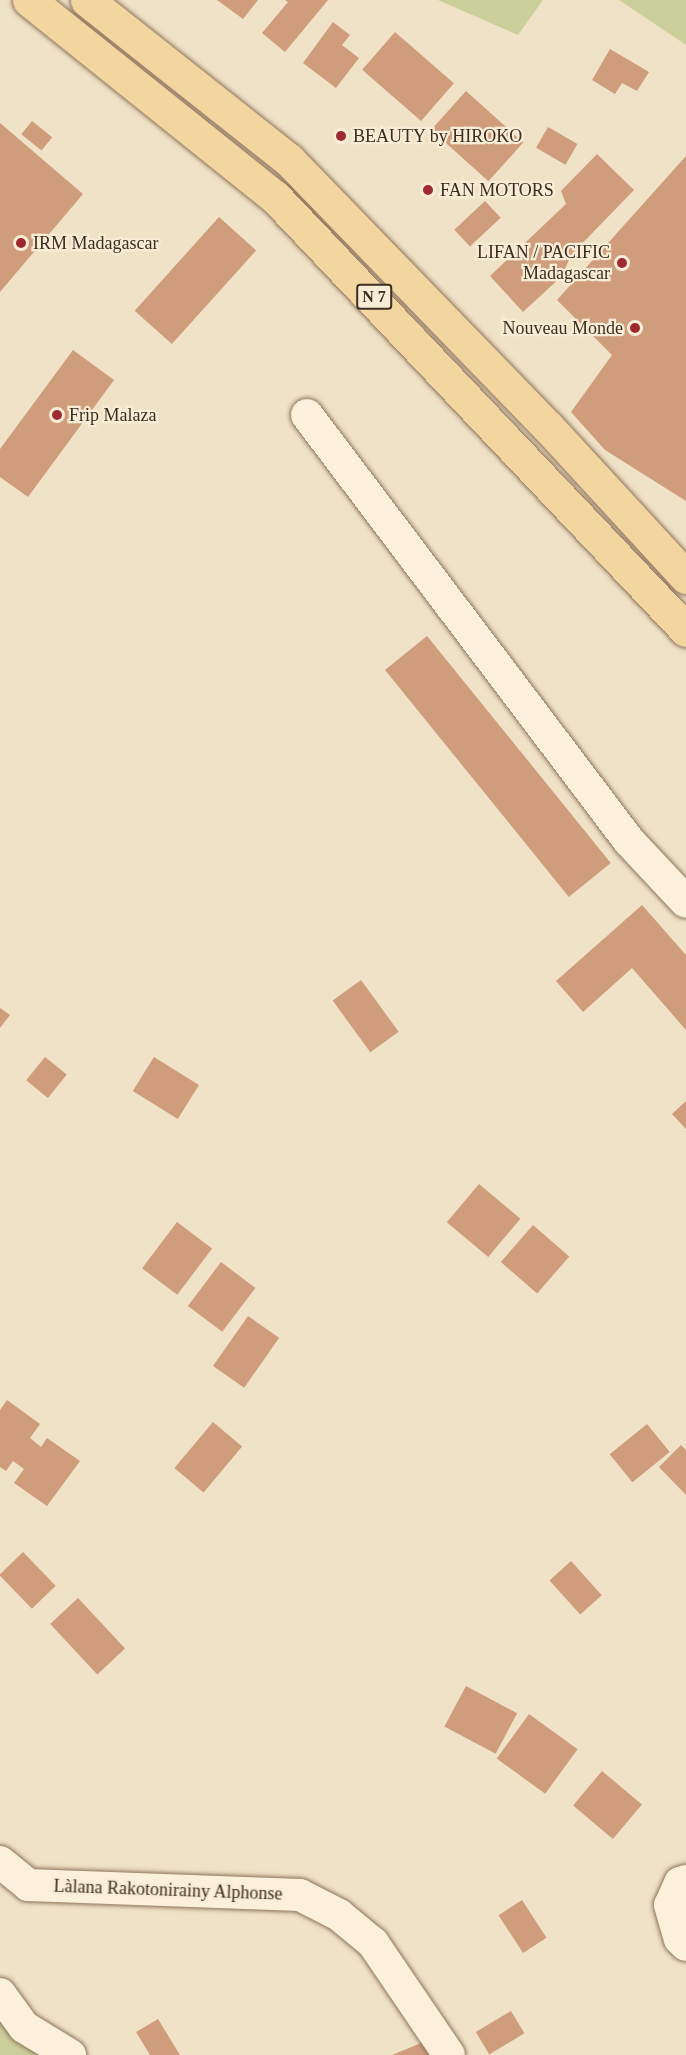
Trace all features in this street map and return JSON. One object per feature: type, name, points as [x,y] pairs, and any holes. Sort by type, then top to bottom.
[{"type":"main road","name":"N 7","points":[[29,0],[275,197],[686,630]]},
{"type":"main road","name":"N 7","points":[[87,0],[289,160],[548,427],[686,577]]},
{"type":"street","points":[[307,415],[629,841],[686,902]]},
{"type":"street","name":"Làlana Rakotonirainy Alphonse","points":[[0,1862],[28,1885],[300,1895],[339,1915],[373,1943],[449,2055]]},
{"type":"street","points":[[686,1881],[680,1883],[670,1905],[680,1939],[686,1945]]},
{"type":"street","points":[[0,1994],[24,2027],[69,2055]]},
{"type":"green space","points":[[438,0],[543,0],[518,35]]},
{"type":"green space","points":[[619,0],[686,0],[686,45]]},
{"type":"green space","points":[[0,1986],[53,2055],[0,2055]]},
{"type":"building","points":[[217,0],[258,0],[243,19]]},
{"type":"building","points":[[285,0],[328,0],[285,52],[262,33],[288,2]]},
{"type":"building","points":[[333,22],[350,35],[342,45],[359,58],[336,88],[303,63]]},
{"type":"building","points":[[395,32],[454,83],[421,121],[362,70]]},
{"type":"building","points":[[610,49],[649,72],[637,91],[622,83],[615,94],[592,80]]},
{"type":"building","points":[[466,91],[523,143],[488,181],[431,130]]},
{"type":"building","points":[[32,121],[52,137],[42,151],[21,134]]},
{"type":"building","name":"IRM Madagascar","points":[[0,123],[83,194],[0,292]]},
{"type":"building","points":[[548,127],[577,144],[565,165],[536,148]]},
{"type":"building","points":[[597,154],[634,190],[571,255],[562,276],[523,312],[490,276],[566,204],[561,191]]},
{"type":"building","name":"Nouveau Monde","points":[[686,156],[686,501],[605,450],[571,412],[612,355],[557,300]]},
{"type":"building","points":[[485,201],[501,218],[470,246],[454,230]]},
{"type":"building","points":[[219,217],[256,250],[172,344],[135,311]]},
{"type":"building","name":"Frip Malaza","points":[[73,350],[114,380],[28,497],[0,477],[0,449]]},
{"type":"building","points":[[427,636],[611,863],[569,897],[385,670]]},
{"type":"building","points":[[642,905],[686,955],[686,1030],[632,968],[583,1012],[556,981]]},
{"type":"building","points":[[361,980],[399,1032],[370,1052],[333,1001]]},
{"type":"building","points":[[0,1008],[10,1015],[0,1028]]},
{"type":"building","points":[[45,1057],[67,1075],[48,1098],[26,1080]]},
{"type":"building","points":[[154,1057],[199,1085],[178,1119],[133,1091]]},
{"type":"building","points":[[686,1101],[686,1129],[672,1114]]},
{"type":"building","points":[[479,1184],[520,1219],[488,1257],[447,1222]]},
{"type":"building","points":[[177,1222],[212,1248],[177,1295],[142,1268]]},
{"type":"building","points":[[533,1225],[569,1256],[537,1293],[501,1262]]},
{"type":"building","points":[[221,1262],[255,1288],[222,1332],[188,1306]]},
{"type":"building","points":[[248,1316],[279,1338],[244,1388],[213,1366]]},
{"type":"building","points":[[7,1400],[40,1424],[30,1438],[41,1447],[47,1438],[80,1461],[47,1506],[14,1483],[24,1469],[13,1461],[6,1471],[0,1467],[0,1410]]},
{"type":"building","points":[[213,1422],[242,1446],[204,1492],[174,1468]]},
{"type":"building","points":[[647,1424],[670,1452],[632,1482],[610,1454]]},
{"type":"building","points":[[681,1445],[686,1450],[686,1495],[659,1467]]},
{"type":"building","points":[[23,1552],[56,1586],[32,1609],[0,1576]]},
{"type":"building","points":[[571,1561],[602,1595],[580,1615],[549,1580]]},
{"type":"building","points":[[78,1598],[125,1648],[97,1674],[50,1624]]},
{"type":"building","points":[[466,1686],[517,1713],[496,1754],[444,1727]]},
{"type":"building","points":[[529,1714],[578,1749],[545,1794],[497,1758]]},
{"type":"building","points":[[602,1771],[642,1804],[613,1839],[573,1805]]},
{"type":"building","points":[[522,1900],[547,1938],[523,1953],[499,1915]]},
{"type":"building","points":[[511,2011],[524,2033],[489,2054],[476,2032]]},
{"type":"building","points":[[158,2019],[180,2055],[150,2055],[136,2032]]},
{"type":"building","points":[[426,2041],[432,2055],[392,2055]]},
{"type":"place","name":"BEAUTY by HIROKO","points":[[341,136]]},
{"type":"place","name":"FAN MOTORS","points":[[428,190]]},
{"type":"place","name":"IRM Madagascar","points":[[21,243]]},
{"type":"place","name":"LIFAN / PACIFIC Madagascar","points":[[622,263]]},
{"type":"place","name":"Nouveau Monde","points":[[635,328]]},
{"type":"place","name":"Frip Malaza","points":[[57,415]]}]
